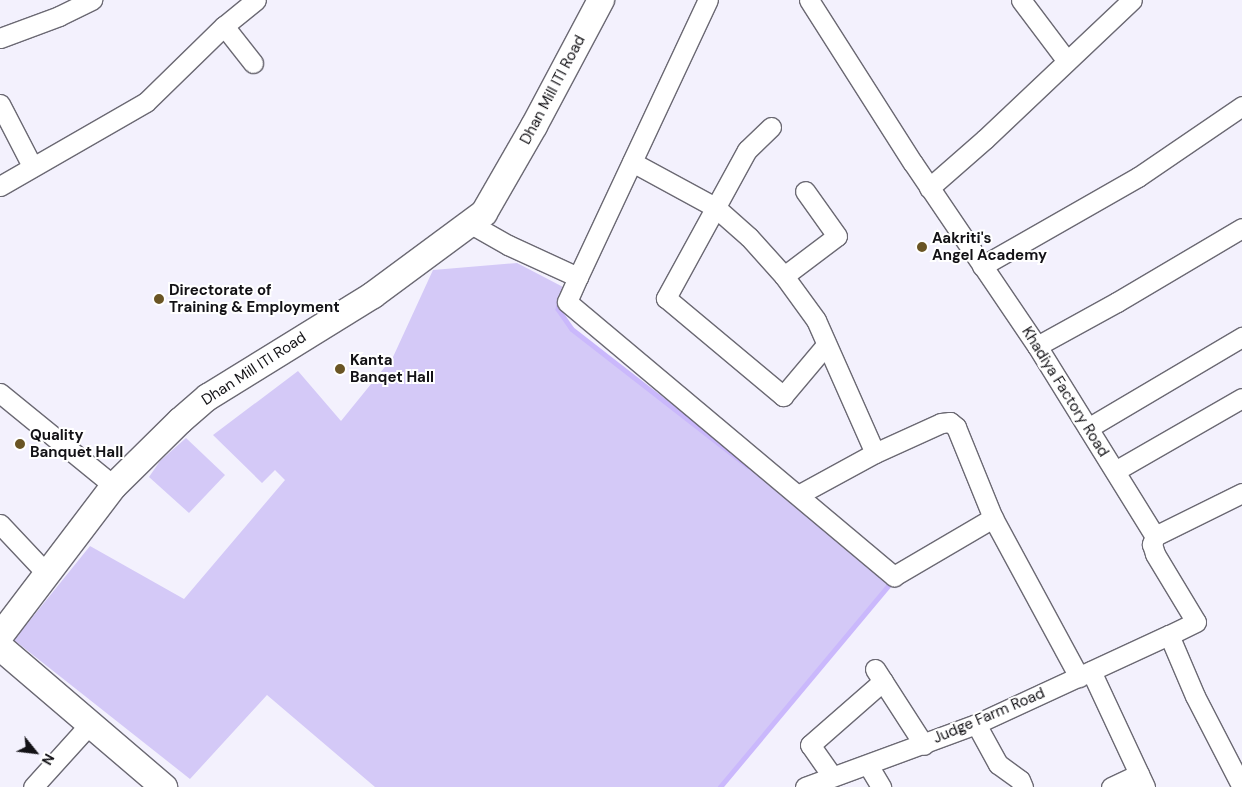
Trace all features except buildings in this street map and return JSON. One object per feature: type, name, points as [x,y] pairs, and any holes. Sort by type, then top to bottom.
[{"type":"street","points":[[0,38],[59,16],[92,0]]},
{"type":"street","points":[[0,186],[146,102],[224,26],[256,0]]},
{"type":"street","name":"Dhan Mill ITI Road","points":[[0,636],[114,486],[180,421],[208,397],[373,295],[484,213],[534,126],[601,0]]},
{"type":"street","points":[[708,0],[567,302],[894,576],[993,518]]},
{"type":"street","name":"Khadiya Factory Road","points":[[809,0],[929,188],[1037,346],[1155,536],[1152,544],[1155,554],[1196,622],[1169,635]]},
{"type":"street","points":[[1021,0],[1066,61]]},
{"type":"street","points":[[929,188],[1132,0]]},
{"type":"street","points":[[224,26],[253,63]]},
{"type":"street","points":[[0,104],[32,166]]},
{"type":"street","points":[[982,266],[1138,177],[1242,106]]},
{"type":"street","points":[[771,127],[747,150],[666,298],[783,396],[826,345]]},
{"type":"street","points":[[632,162],[715,206],[749,237],[784,276],[816,320],[875,453]]},
{"type":"street","points":[[784,276],[837,236],[805,191]]},
{"type":"street","points":[[470,224],[508,245],[578,276]]},
{"type":"street","points":[[1037,346],[1117,302],[1242,228]]},
{"type":"street","points":[[1088,428],[1242,337]]},
{"type":"street","points":[[0,393],[114,486]]},
{"type":"street","points":[[1115,472],[1242,398]]},
{"type":"street","points":[[798,495],[875,453],[941,423],[950,422],[956,427],[993,518],[1085,674],[1142,780],[1111,787]]},
{"type":"street","points":[[1155,536],[1242,493]]},
{"type":"street","points":[[0,524],[48,574]]},
{"type":"street","points":[[1169,635],[1195,696],[1242,787]]},
{"type":"street","name":"Judge Farm Road","points":[[806,787],[976,724],[1169,635]]},
{"type":"street","points":[[0,647],[164,787]]},
{"type":"street","points":[[832,776],[810,746],[879,675],[924,744]]},
{"type":"street","points":[[32,787],[89,724]]},
{"type":"street","points":[[976,724],[998,764],[1020,780],[1023,787]]},
{"type":"street","points":[[868,765],[881,787]]},
{"type":"shaded area","points":[[517,263],[565,288],[558,309],[572,329],[794,501],[890,584],[720,787],[375,787],[267,695],[190,779],[14,640],[90,546],[184,599],[285,480],[275,470],[262,483],[213,435],[298,371],[341,421],[393,357],[433,270]]},
{"type":"shaded area","points":[[186,438],[225,475],[189,513],[149,477],[160,461]]},
{"type":"waterway","points":[[560,302],[558,309],[572,329],[748,466]]},
{"type":"waterway","points":[[720,787],[890,584],[887,581]]},
{"type":"place","name":"Aakriti's Angel Academy","points":[[922,247]]},
{"type":"place","name":"Directorate of Training & Employment","points":[[159,299]]},
{"type":"place","name":"Kanta Banqet Hall","points":[[340,369]]},
{"type":"place","name":"Quality Banquet Hall","points":[[20,444]]}]
